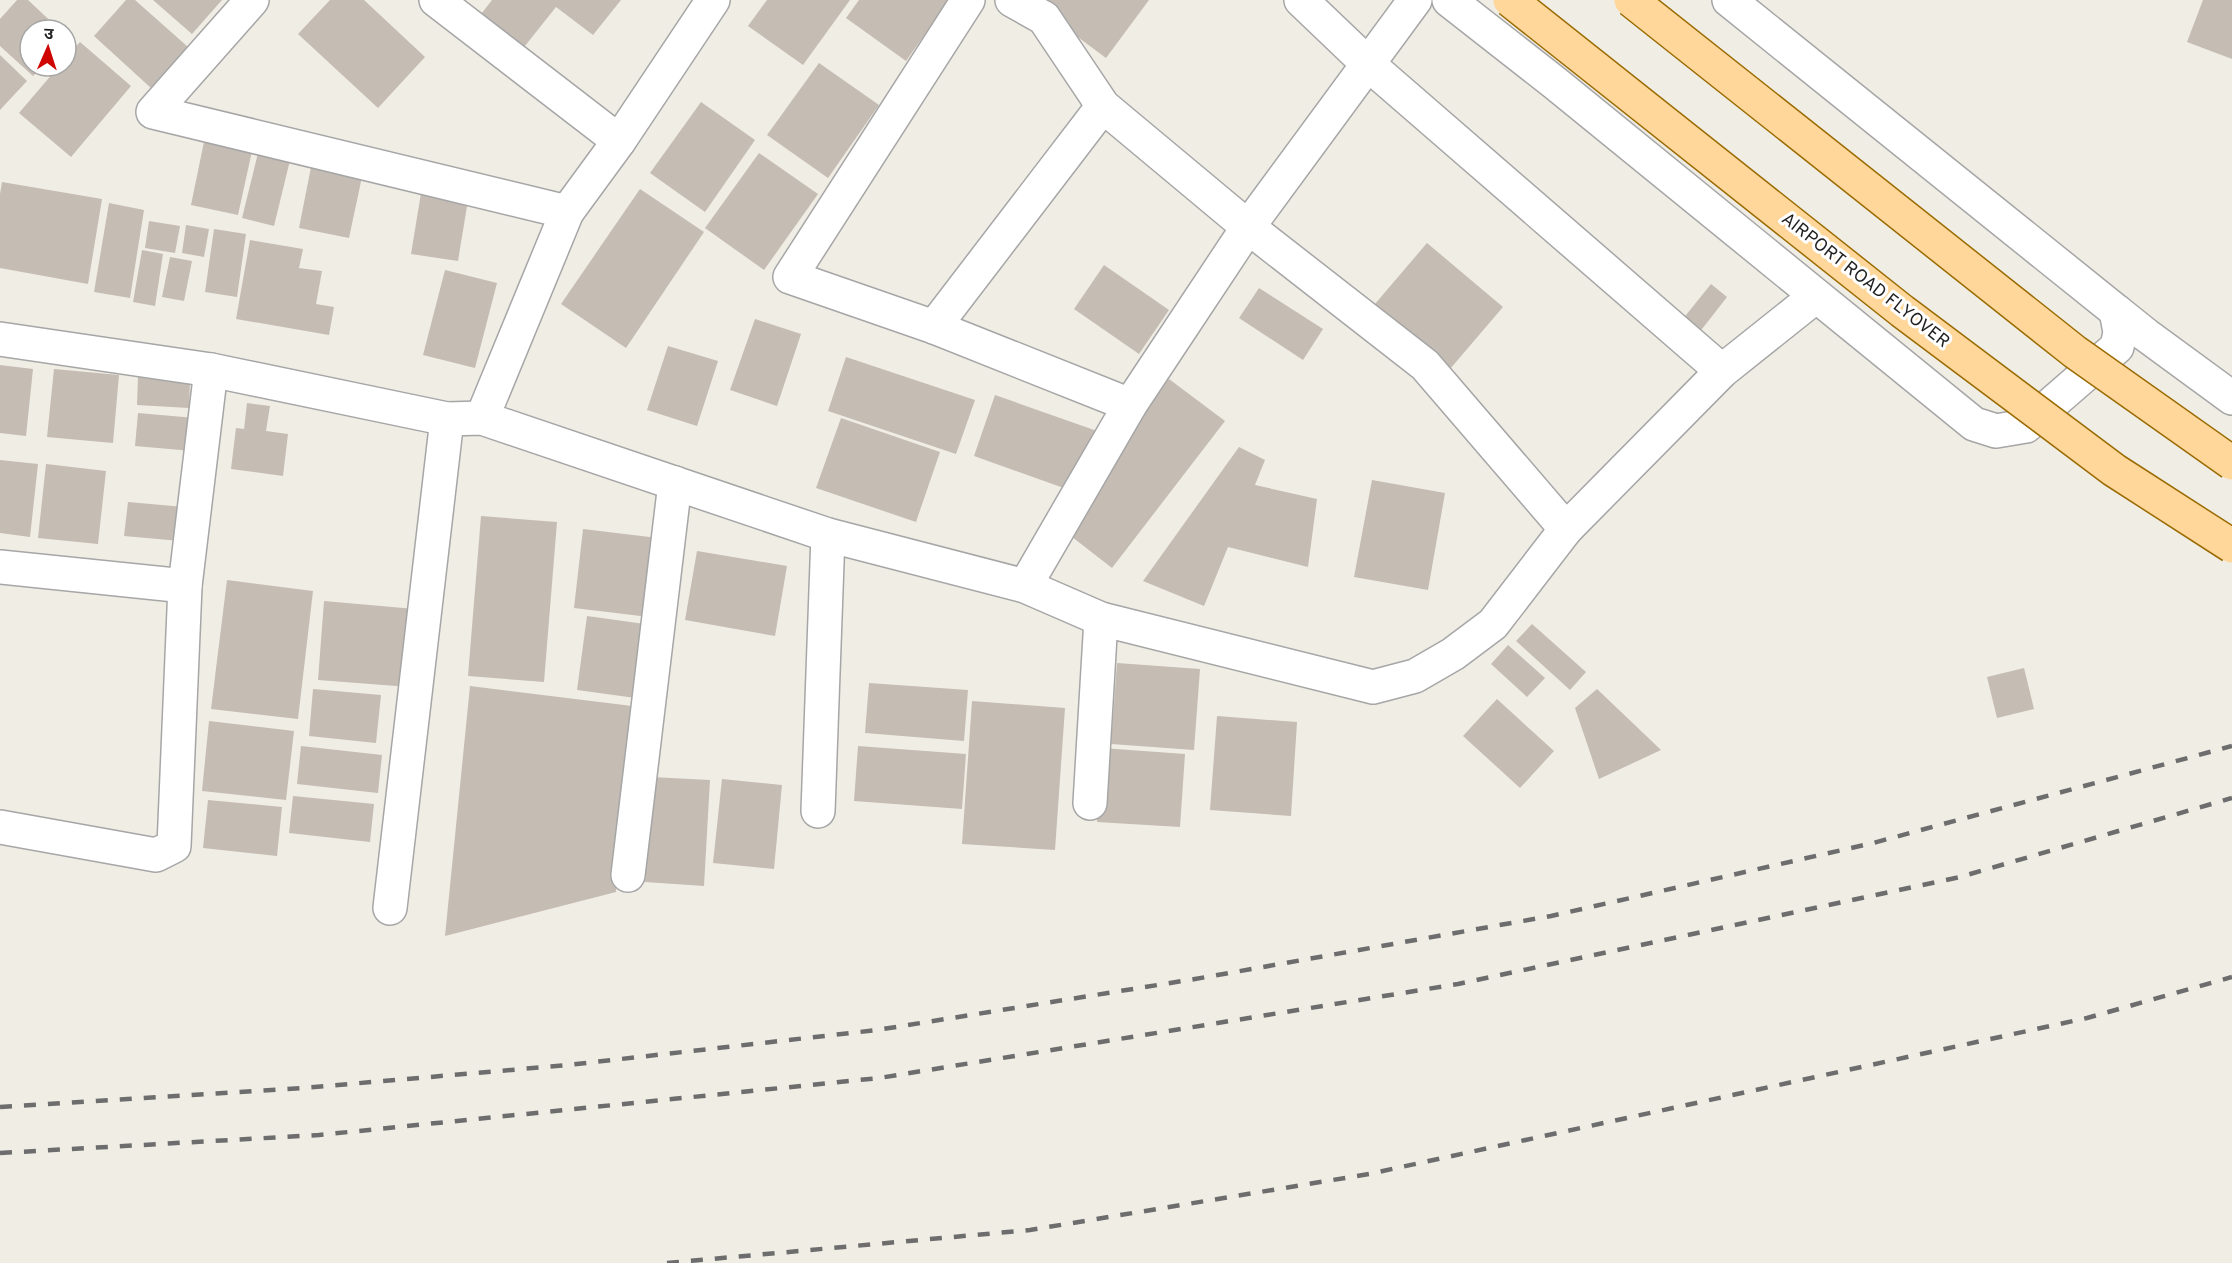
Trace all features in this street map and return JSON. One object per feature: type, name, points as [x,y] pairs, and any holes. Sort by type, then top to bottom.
[{"type":"main road","name":"AIRPORT ROAD FLYOVER","points":[[1510,0],[1902,311],[2114,470],[2232,546]]},
{"type":"main road","points":[[1631,0],[2075,352],[2232,463]]},
{"type":"street","points":[[252,0],[153,112],[567,212]]},
{"type":"street","points":[[482,418],[567,212],[619,141],[713,0]]},
{"type":"street","points":[[968,0],[790,277],[934,327],[1130,405]]},
{"type":"street","points":[[1012,0],[1044,18],[1103,106],[1248,227],[1425,365],[1566,529]]},
{"type":"street","points":[[1301,0],[1368,64],[1722,371]]},
{"type":"street","points":[[1025,586],[1130,405],[1248,227],[1415,0]]},
{"type":"street","points":[[1449,0],[1555,83],[1974,424],[1996,431],[2026,426],[2117,347],[2120,332],[2116,311]]},
{"type":"street","points":[[1730,0],[2116,311],[2232,398]]},
{"type":"street","points":[[449,4],[619,141]]},
{"type":"street","points":[[934,327],[1103,106]]},
{"type":"street","points":[[0,339],[211,370],[447,419],[482,418],[828,535],[1025,586],[1101,619],[1373,687],[1415,676],[1453,654],[1492,624],[1566,529],[1722,371],[1816,296]]},
{"type":"street","points":[[0,827],[156,855],[174,846],[185,586],[211,370]]},
{"type":"street","points":[[390,908],[447,419]]},
{"type":"street","points":[[628,875],[675,483]]},
{"type":"street","points":[[818,811],[828,535]]},
{"type":"street","points":[[0,567],[185,586]]},
{"type":"street","points":[[1090,803],[1101,619]]},
{"type":"building","points":[[17,0],[28,0],[47,18],[18,18],[18,62],[0,46],[0,19]]},
{"type":"building","points":[[126,0],[135,0],[188,47],[151,88],[94,36]]},
{"type":"building","points":[[153,0],[222,0],[192,34]]},
{"type":"building","points":[[330,0],[364,0],[425,57],[378,108],[298,34]]},
{"type":"building","points":[[492,0],[621,0],[593,35],[556,7],[521,51],[478,18]]},
{"type":"building","points":[[767,0],[850,0],[803,65],[748,26]]},
{"type":"building","points":[[859,0],[949,0],[906,61],[846,18]]},
{"type":"building","points":[[1028,0],[1149,0],[1106,58]]},
{"type":"building","points":[[2203,0],[2232,0],[2232,59],[2187,42]]},
{"type":"building","points":[[80,42],[131,86],[71,157],[19,113],[49,78],[78,78],[78,44]]},
{"type":"building","points":[[0,55],[18,72],[18,78],[24,78],[27,81],[0,110]]},
{"type":"building","points":[[819,63],[879,105],[828,178],[767,135]]},
{"type":"building","points":[[701,102],[755,140],[705,212],[650,173]]},
{"type":"building","points":[[206,132],[254,142],[238,215],[191,205]]},
{"type":"building","points":[[260,145],[292,152],[274,226],[242,218]]},
{"type":"building","points":[[759,153],[818,194],[764,270],[705,228]]},
{"type":"building","points":[[312,162],[363,172],[349,238],[299,228]]},
{"type":"building","points":[[2,182],[102,199],[88,284],[0,268]]},
{"type":"building","points":[[422,187],[469,194],[458,261],[411,254]]},
{"type":"building","points":[[640,189],[704,232],[626,348],[561,304]]},
{"type":"building","points":[[109,203],[144,210],[130,298],[94,292]]},
{"type":"building","points":[[149,221],[180,226],[175,253],[145,248]]},
{"type":"building","points":[[186,225],[209,229],[204,257],[182,253]]},
{"type":"building","points":[[214,229],[246,234],[237,297],[205,292]]},
{"type":"building","points":[[250,240],[303,249],[299,268],[322,271],[316,304],[334,307],[329,335],[236,319]]},
{"type":"building","points":[[1427,243],[1503,307],[1444,376],[1369,311]]},
{"type":"building","points":[[142,250],[163,254],[155,306],[133,302]]},
{"type":"building","points":[[170,257],[192,261],[184,301],[162,297]]},
{"type":"building","points":[[1104,265],[1169,310],[1139,354],[1074,309]]},
{"type":"building","points":[[445,270],[497,283],[475,368],[423,355]]},
{"type":"building","points":[[1711,284],[1727,297],[1695,338],[1678,325]]},
{"type":"building","points":[[1259,288],[1323,329],[1303,360],[1239,318]]},
{"type":"building","points":[[755,319],[801,334],[777,406],[730,390]]},
{"type":"building","points":[[668,346],[718,361],[697,426],[647,410]]},
{"type":"building","points":[[846,357],[975,400],[956,454],[828,411]]},
{"type":"building","points":[[0,365],[33,369],[26,436],[0,433]]},
{"type":"building","points":[[54,369],[119,375],[113,443],[47,437]]},
{"type":"building","points":[[138,377],[190,381],[189,408],[137,405]]},
{"type":"building","points":[[1169,379],[1225,421],[1112,568],[1067,533],[1106,482],[1096,474]]},
{"type":"building","points":[[995,395],[1097,431],[1075,492],[974,456]]},
{"type":"building","points":[[247,403],[270,406],[266,431],[288,434],[283,476],[231,469],[236,428],[244,429]]},
{"type":"building","points":[[138,413],[195,418],[192,451],[135,446]]},
{"type":"building","points":[[841,418],[940,452],[916,522],[816,488]]},
{"type":"building","points":[[1239,447],[1265,460],[1255,485],[1317,499],[1308,567],[1228,547],[1204,606],[1143,581]]},
{"type":"building","points":[[0,460],[38,464],[30,537],[0,533]]},
{"type":"building","points":[[46,464],[106,471],[98,544],[38,538]]},
{"type":"building","points":[[1372,480],[1445,493],[1428,590],[1354,577]]},
{"type":"building","points":[[128,502],[184,507],[180,541],[124,536]]},
{"type":"building","points":[[481,516],[557,522],[544,682],[468,676]]},
{"type":"building","points":[[583,529],[658,538],[649,617],[574,608]]},
{"type":"building","points":[[697,551],[787,566],[775,636],[685,620]]},
{"type":"building","points":[[227,580],[313,591],[298,719],[211,709]]},
{"type":"building","points":[[324,601],[415,609],[409,687],[318,680]]},
{"type":"building","points":[[587,616],[652,625],[643,699],[577,690]]},
{"type":"building","points":[[1532,624],[1586,672],[1570,690],[1516,641]]},
{"type":"building","points":[[1508,645],[1545,678],[1527,697],[1491,664]]},
{"type":"building","points":[[1117,663],[1200,669],[1194,750],[1111,744]]},
{"type":"building","points":[[2024,668],[2034,709],[1997,718],[1987,677]]},
{"type":"building","points":[[869,683],[968,690],[964,741],[865,733]]},
{"type":"building","points":[[470,686],[632,706],[616,892],[445,936]]},
{"type":"building","points":[[313,689],[381,695],[376,743],[309,736]]},
{"type":"building","points":[[1597,689],[1661,750],[1599,779],[1575,708]]},
{"type":"building","points":[[1497,699],[1554,751],[1520,788],[1463,736]]},
{"type":"building","points":[[972,701],[1065,708],[1055,850],[962,844]]},
{"type":"building","points":[[1217,716],[1297,722],[1291,816],[1210,810]]},
{"type":"building","points":[[209,721],[294,731],[286,800],[202,791]]},
{"type":"building","points":[[301,746],[382,755],[378,793],[297,784]]},
{"type":"building","points":[[858,746],[966,754],[962,809],[854,801]]},
{"type":"building","points":[[1102,748],[1185,754],[1180,827],[1097,822]]},
{"type":"building","points":[[651,777],[710,780],[704,886],[645,882]]},
{"type":"building","points":[[722,779],[782,785],[774,869],[713,863]]},
{"type":"building","points":[[293,796],[374,804],[370,842],[289,833]]},
{"type":"building","points":[[208,800],[282,807],[277,856],[203,848]]},
{"type":"railway","points":[[0,1107],[303,1088],[568,1065],[877,1030],[1195,979],[1551,916],[1873,843],[2232,746]]},
{"type":"railway","points":[[0,1153],[319,1135],[879,1078],[1458,984],[1960,877],[2232,798]]},
{"type":"railway","points":[[667,1263],[1030,1230],[1369,1174],[2087,1018],[2232,977]]}]
